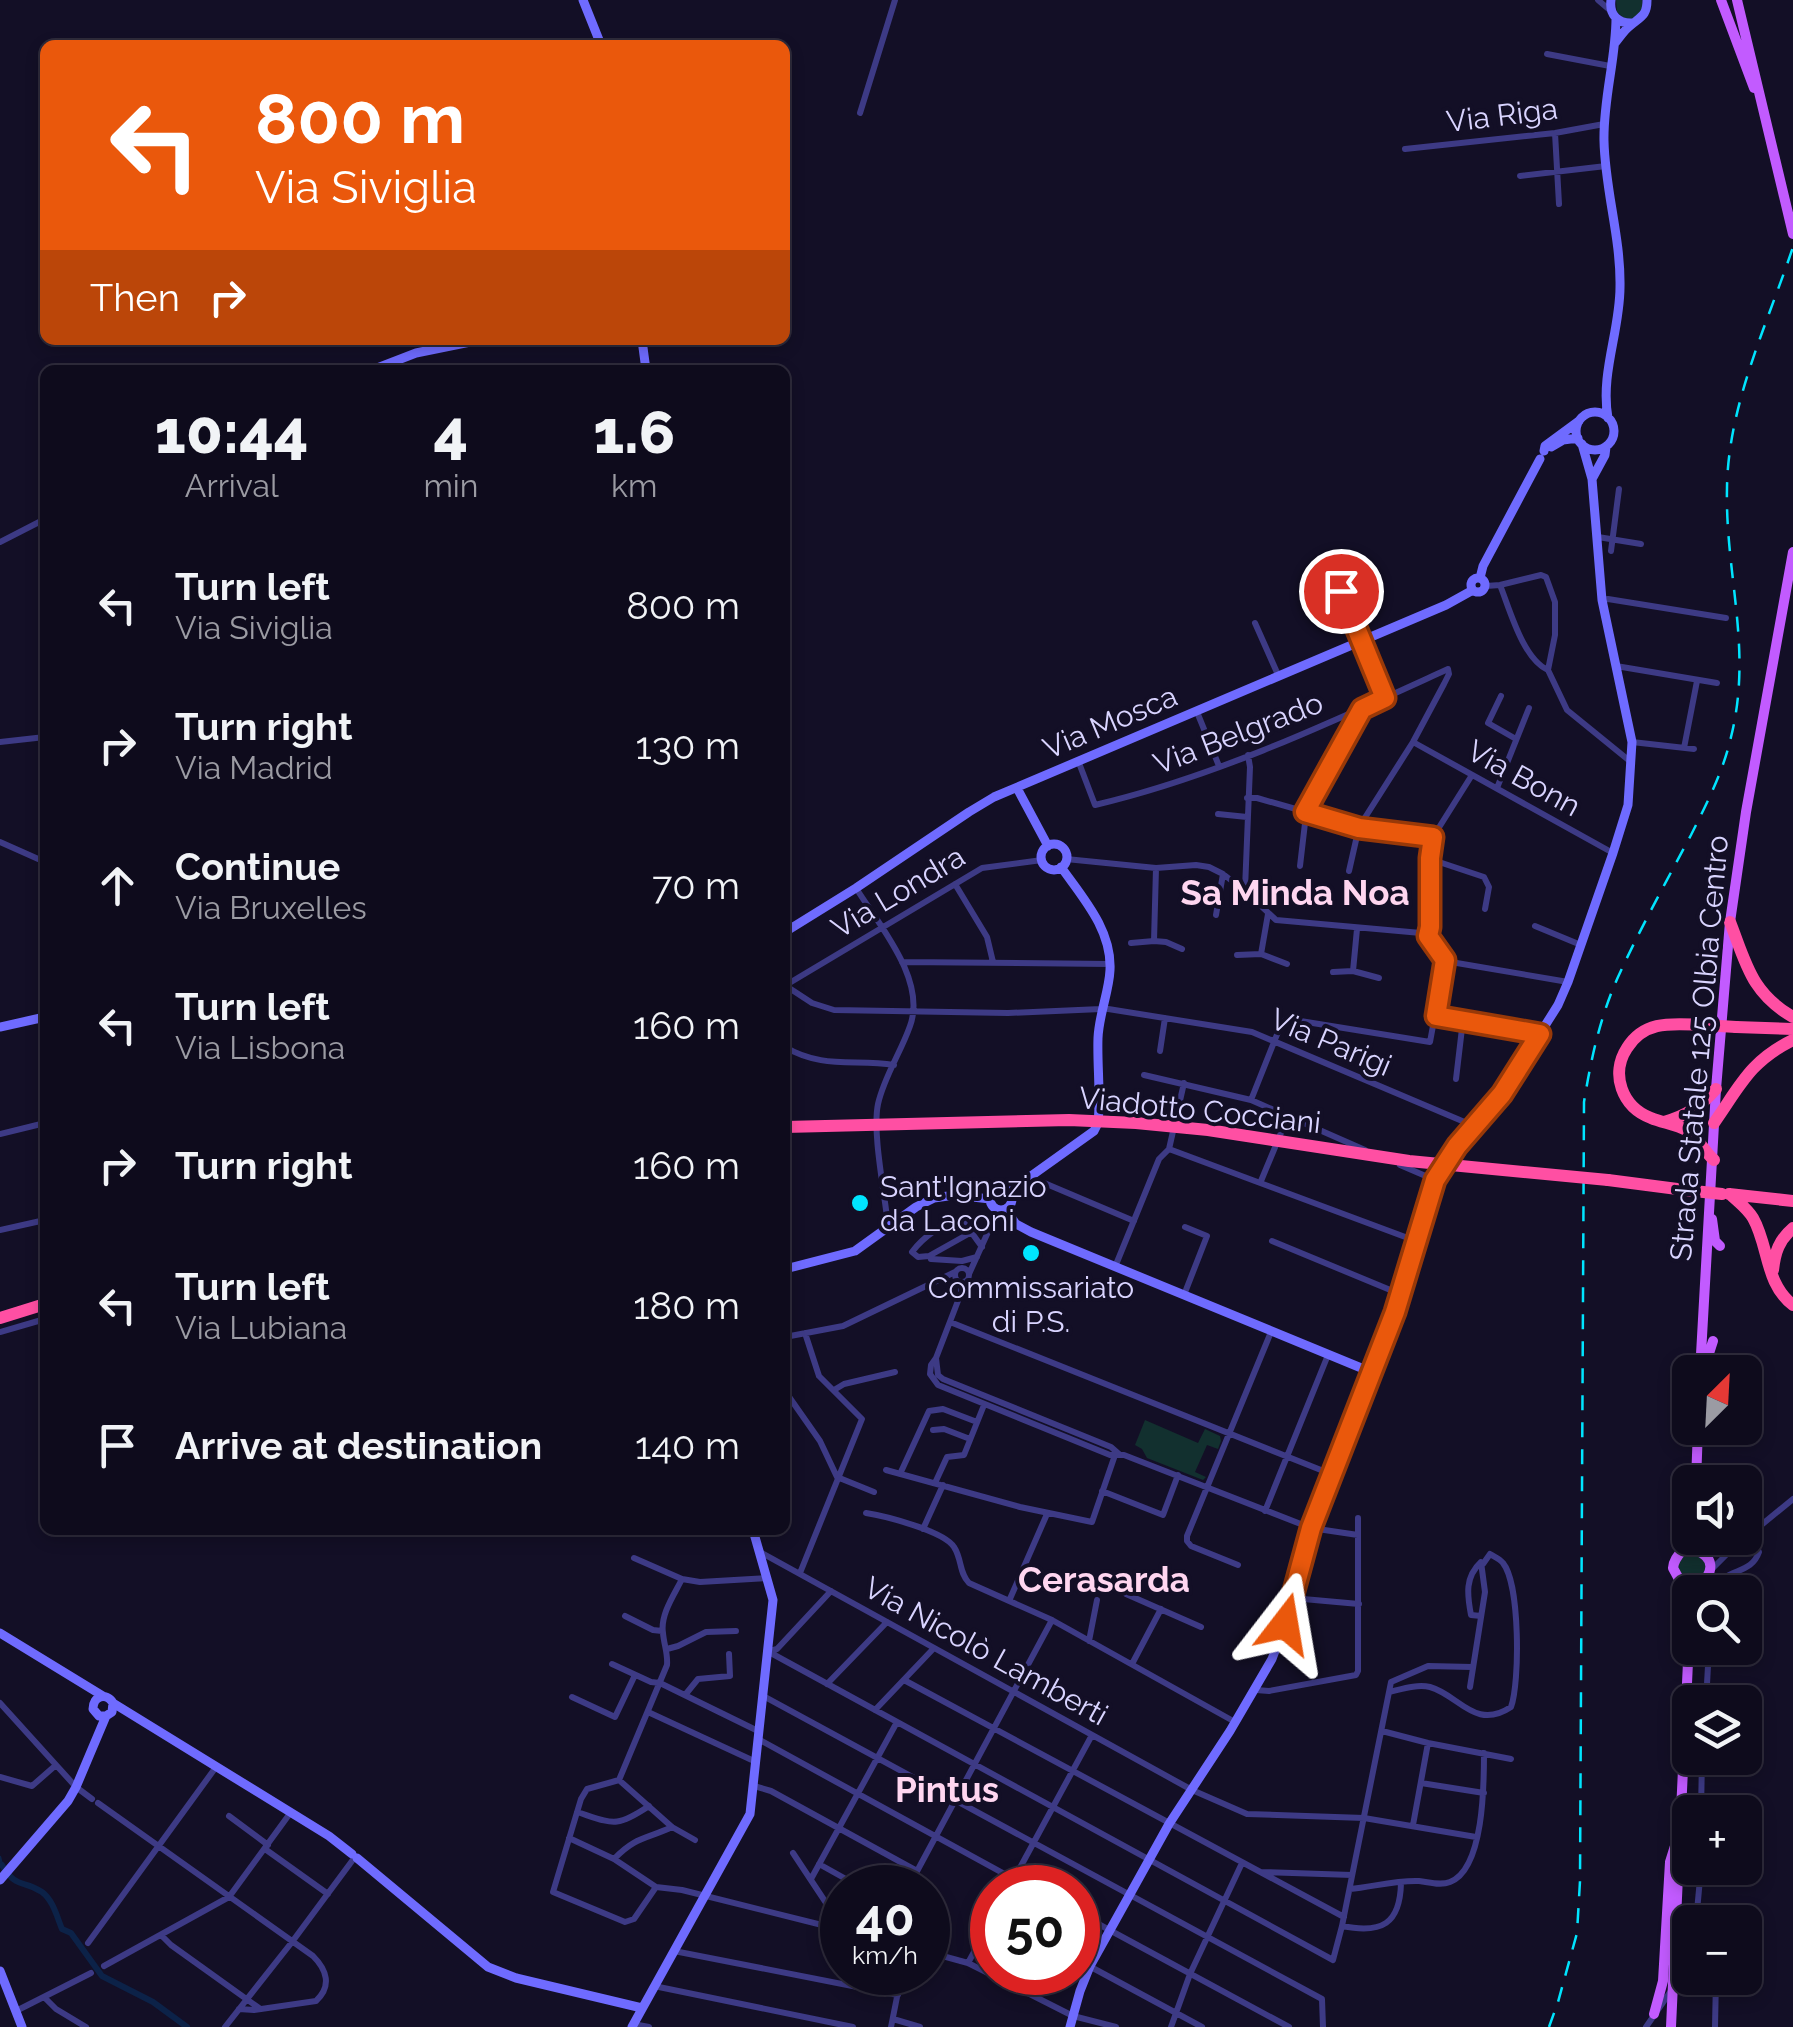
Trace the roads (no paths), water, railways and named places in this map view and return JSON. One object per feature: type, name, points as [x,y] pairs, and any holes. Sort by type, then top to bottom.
[{"type":"highway","points":[[1730,922],[1749,974],[1764,995],[1793,1016]]},
{"type":"highway","points":[[1714,1160],[1694,1135],[1679,1126],[1646,1117],[1632,1106],[1621,1090],[1618,1071],[1631,1040],[1646,1028],[1663,1023],[1793,1029]]},
{"type":"highway","points":[[1714,1123],[1742,1079],[1763,1057],[1793,1040]]},
{"type":"highway","points":[[1663,1122],[1697,1108],[1716,1089]]},
{"type":"highway","name":"Viadotto Cocciani","points":[[790,1126],[1070,1120],[1136,1123],[1409,1161],[1793,1202]]},
{"type":"highway","points":[[1726,1194],[1753,1218],[1773,1280],[1793,1305]]},
{"type":"highway","points":[[1780,1292],[1773,1272],[1774,1256],[1783,1237],[1793,1228]]},
{"type":"highway","points":[[0,1318],[40,1306]]},
{"type":"main road","points":[[1721,0],[1768,122]]},
{"type":"main road","points":[[1737,0],[1793,234]]},
{"type":"main road","name":"Strada Statale 125 Olbia Centro","points":[[1702,1355],[1716,1089],[1730,922],[1793,552]]},
{"type":"main road","points":[[1709,1208],[1715,1241],[1720,1246]]},
{"type":"main road","points":[[1708,1355],[1714,1341]]},
{"type":"main road","points":[[1705,1555],[1710,1562],[1708,1575]]},
{"type":"main road","points":[[1682,1795],[1688,1665]]},
{"type":"main road","points":[[1654,2014],[1662,1981],[1672,1855]]},
{"type":"main road","points":[[1671,2027],[1677,1885]]},
{"type":"street","points":[[583,0],[599,40]]},
{"type":"street","points":[[860,113],[895,0]]},
{"type":"street","points":[[1598,0],[1624,23],[1633,23]]},
{"type":"street","points":[[1542,455],[1563,440],[1580,441],[1594,450],[1606,446],[1614,432],[1605,390],[1620,286],[1604,124],[1615,43],[1611,0]]},
{"type":"street","points":[[1615,43],[1645,14],[1646,0]]},
{"type":"street","points":[[1547,54],[1610,66]]},
{"type":"street","name":"Via Riga","points":[[1405,149],[1604,124]]},
{"type":"street","points":[[1556,133],[1559,204]]},
{"type":"street","points":[[1520,176],[1606,166]]},
{"type":"street","points":[[385,365],[416,353],[455,345]]},
{"type":"street","points":[[1100,1948],[1169,1824],[1236,1723],[1272,1659],[1311,1528],[1400,1294],[1435,1180],[1457,1146],[1502,1094],[1558,1006],[1613,853],[1628,805],[1632,742],[1602,600],[1592,479],[1577,429],[1602,390],[1612,351]]},
{"type":"street","points":[[1608,418],[1598,413],[1584,418],[1548,444],[1483,566],[1483,582],[1500,585],[1546,577],[1555,602],[1555,635],[1548,670],[1567,710],[1631,762]]},
{"type":"street","points":[[1592,479],[1606,446]]},
{"type":"street","points":[[1611,551],[1619,489]]},
{"type":"street","points":[[0,542],[40,522]]},
{"type":"street","points":[[1596,537],[1641,544]]},
{"type":"street","name":"Via Mosca","points":[[790,929],[968,812],[1446,605],[1473,590],[1472,582],[1483,582]]},
{"type":"street","points":[[1500,585],[1524,646],[1540,667],[1548,670]]},
{"type":"street","points":[[1339,586],[1385,698]]},
{"type":"street","points":[[1602,600],[1726,618]]},
{"type":"street","points":[[1255,623],[1279,676]]},
{"type":"street","points":[[1616,666],[1717,683]]},
{"type":"street","name":"Via Belgrado","points":[[1079,762],[1095,804],[1169,784],[1248,755],[1362,709],[1448,668],[1449,674],[1413,742]]},
{"type":"street","points":[[1684,748],[1697,680]]},
{"type":"street","points":[[1501,696],[1488,723],[1516,739]]},
{"type":"street","points":[[1497,788],[1529,708]]},
{"type":"street","points":[[1300,866],[1305,812],[1362,709]]},
{"type":"street","points":[[1197,712],[1219,766]]},
{"type":"street","points":[[0,742],[40,738]]},
{"type":"street","points":[[1349,870],[1359,828],[1413,742]]},
{"type":"street","name":"Via Bonn","points":[[1413,742],[1613,853]]},
{"type":"street","points":[[1632,742],[1694,749]]},
{"type":"street","points":[[1245,890],[1248,755]]},
{"type":"street","points":[[1428,936],[1433,837],[1472,775]]},
{"type":"street","points":[[1017,788],[1048,846]]},
{"type":"street","points":[[1247,798],[1359,828],[1433,837]]},
{"type":"street","points":[[1218,814],[1247,817]]},
{"type":"street","points":[[0,842],[40,860]]},
{"type":"street","points":[[962,1282],[967,1280],[1006,1208],[1010,1191],[1094,1130],[1098,1123],[1097,1055],[1109,951],[1099,921],[1064,863],[1062,847],[1048,846],[1042,860],[1048,868],[1064,863],[1209,867],[1245,890],[1276,920],[1428,936],[1445,960],[1430,1042],[1288,1018],[1282,1022],[1250,1100]]},
{"type":"street","points":[[1430,858],[1484,877],[1488,887],[1485,908]]},
{"type":"street","name":"Via Londra","points":[[790,983],[988,866],[1042,860]]},
{"type":"street","points":[[1154,941],[1156,868]]},
{"type":"street","points":[[1216,915],[1223,874]]},
{"type":"street","points":[[955,884],[987,937],[993,962]]},
{"type":"street","points":[[856,888],[902,962],[911,984],[914,1013],[879,1100],[877,1116],[888,1227]]},
{"type":"street","points":[[1261,954],[1268,914]]},
{"type":"street","points":[[1535,926],[1581,945]]},
{"type":"street","points":[[1353,971],[1358,929]]},
{"type":"street","points":[[1131,943],[1166,942],[1182,950]]},
{"type":"street","points":[[1237,955],[1261,954],[1287,964]]},
{"type":"street","points":[[1445,960],[1568,982]]},
{"type":"street","points":[[902,962],[1110,964]]},
{"type":"street","points":[[1333,972],[1353,971],[1378,978]]},
{"type":"street","name":"Via Parigi","points":[[790,989],[826,1009],[1019,1013],[1101,1008],[1252,1032],[1474,1126]]},
{"type":"street","points":[[1436,1016],[1540,1034]]},
{"type":"street","points":[[0,1026],[40,1018]]},
{"type":"street","points":[[1160,1051],[1164,1018]]},
{"type":"street","points":[[1456,1079],[1463,1020]]},
{"type":"street","points":[[790,1050],[819,1061],[894,1065]]},
{"type":"street","points":[[1144,1074],[1250,1100],[1435,1180]]},
{"type":"street","points":[[1115,1267],[1158,1159],[1168,1148],[1184,1084]]},
{"type":"street","points":[[1124,1116],[1228,1128]]},
{"type":"street","points":[[1261,1182],[1288,1116]]},
{"type":"street","points":[[0,1134],[40,1124]]},
{"type":"street","points":[[1168,1148],[1416,1241]]},
{"type":"street","points":[[1030,1178],[1134,1221]]},
{"type":"street","points":[[1010,1191],[993,1191],[992,1206],[1006,1208],[1016,1224],[1031,1232],[1371,1372]]},
{"type":"street","points":[[790,1267],[845,1255],[934,1198],[955,1195],[990,1200]]},
{"type":"street","points":[[970,1232],[929,1256],[918,1257],[912,1252],[923,1240],[957,1219],[963,1221],[982,1247]]},
{"type":"street","points":[[0,1230],[40,1221]]},
{"type":"street","points":[[1184,1296],[1207,1236],[1185,1227]]},
{"type":"street","points":[[1272,1241],[1400,1294]]},
{"type":"street","points":[[790,1336],[843,1326],[978,1256]]},
{"type":"street","points":[[931,1260],[966,1269],[969,1274]]},
{"type":"street","points":[[959,1267],[956,1279],[962,1282]]},
{"type":"street","points":[[962,1282],[931,1365],[930,1374],[938,1385],[1311,1528],[1358,1535]]},
{"type":"street","points":[[0,1332],[40,1320]]},
{"type":"street","points":[[950,1322],[1331,1474]]},
{"type":"street","points":[[1238,1565],[1190,1546],[1187,1536],[1271,1332]]},
{"type":"street","points":[[800,1574],[862,1418],[819,1376],[805,1333]]},
{"type":"street","points":[[1266,1511],[1328,1356]]},
{"type":"street","points":[[936,1358],[938,1375],[943,1379],[1110,1447],[1118,1454]]},
{"type":"street","points":[[834,1390],[895,1372]]},
{"type":"street","points":[[790,1398],[820,1441],[837,1478],[874,1492]]},
{"type":"street","points":[[923,1529],[947,1456],[964,1455],[984,1405]]},
{"type":"street","points":[[900,1474],[932,1409],[943,1409],[977,1422]]},
{"type":"street","points":[[933,1430],[944,1429],[970,1439]]},
{"type":"street","points":[[886,1470],[1047,1514],[1092,1522],[1118,1454]]},
{"type":"street","points":[[1102,1491],[1162,1515],[1178,1475]]},
{"type":"street","points":[[1762,1524],[1793,1499]]},
{"type":"street","points":[[866,1513],[893,1518],[952,1544],[965,1580],[1052,1620],[1236,1723]]},
{"type":"street","points":[[1009,1601],[1047,1514]]},
{"type":"street","points":[[1256,1690],[1356,1675],[1358,1518]]},
{"type":"street","points":[[649,2027],[633,2025],[747,1822],[763,1696],[774,1652],[773,1600],[754,1535]]},
{"type":"street","name":"Via Nicolò Lamberti","points":[[759,1552],[1192,1790],[1247,1814],[1364,1818],[1476,1836]]},
{"type":"street","points":[[1389,1692],[1424,1686],[1484,1715],[1502,1713],[1511,1707],[1519,1643],[1515,1612],[1504,1564],[1490,1554],[1483,1564],[1485,1592],[1470,1686]]},
{"type":"street","points":[[1710,1572],[1726,1555]]},
{"type":"street","points":[[1726,1575],[1748,1567],[1757,1555]]},
{"type":"street","points":[[634,1558],[682,1579],[768,1578]]},
{"type":"street","points":[[1481,1616],[1471,1614],[1467,1595],[1473,1571],[1479,1562],[1483,1564]]},
{"type":"street","points":[[619,1780],[667,1666],[662,1631],[666,1611],[682,1579]]},
{"type":"street","points":[[774,1652],[831,1591]]},
{"type":"street","points":[[1126,1594],[1201,1627]]},
{"type":"street","points":[[1292,1598],[1359,1604]]},
{"type":"street","points":[[1089,1641],[1097,1600]]},
{"type":"street","points":[[1132,1664],[1161,1609]]},
{"type":"street","points":[[624,1616],[662,1631]]},
{"type":"street","points":[[919,1865],[1052,1620]]},
{"type":"street","points":[[828,1684],[886,1622]]},
{"type":"street","points":[[667,1649],[706,1632],[736,1631]]},
{"type":"street","points":[[0,1633],[109,1698],[108,1711],[68,1801],[5,1874]]},
{"type":"street","points":[[874,1710],[934,1648]]},
{"type":"street","points":[[774,1652],[1333,1960],[1391,1682],[1428,1666],[1472,1667]]},
{"type":"street","points":[[684,1695],[698,1680],[730,1676],[729,1654]]},
{"type":"street","points":[[612,1664],[684,1695],[989,1865]]},
{"type":"street","points":[[572,1696],[616,1717],[635,1675]]},
{"type":"street","points":[[904,1680],[1344,1917]]},
{"type":"street","points":[[78,1681],[86,1689],[93,1709],[136,1716],[329,1836],[488,1968],[642,2008]]},
{"type":"street","points":[[93,1703],[103,1696]]},
{"type":"street","points":[[763,1696],[1322,1999],[1323,2027]]},
{"type":"street","points":[[0,1703],[76,1787],[324,1966],[327,1980],[316,2001],[254,2010],[239,2008]]},
{"type":"street","points":[[0,1720],[8,1712]]},
{"type":"street","points":[[648,1712],[754,1761]]},
{"type":"street","points":[[811,1879],[897,1722]]},
{"type":"street","points":[[1382,1731],[1512,1759]]},
{"type":"street","points":[[1022,1865],[1092,1735]]},
{"type":"street","points":[[1412,1824],[1428,1743]]},
{"type":"street","points":[[1350,1889],[1418,1881],[1442,1884],[1452,1882],[1466,1869],[1484,1794],[1484,1753]]},
{"type":"street","points":[[0,1777],[32,1786],[56,1765]]},
{"type":"street","points":[[88,1943],[216,1767]]},
{"type":"street","points":[[619,1780],[672,1827],[695,1840]]},
{"type":"street","points":[[619,1780],[587,1789],[553,1892],[625,1922],[634,1920],[656,1887]]},
{"type":"street","points":[[1421,1783],[1484,1794]]},
{"type":"street","points":[[754,1786],[772,1791],[905,1865]]},
{"type":"street","points":[[577,1812],[619,1822],[650,1806]]},
{"type":"street","points":[[104,1966],[229,1897],[291,1812]]},
{"type":"street","points":[[228,1816],[328,1894]]},
{"type":"street","points":[[614,1858],[643,1836],[672,1827]]},
{"type":"street","points":[[569,1838],[614,1858],[656,1887],[820,1925]]},
{"type":"street","points":[[792,1853],[820,1893]]},
{"type":"street","points":[[225,2027],[353,1858]]},
{"type":"street","points":[[1171,2027],[1190,1974],[1242,1863]]},
{"type":"street","points":[[1260,1872],[1352,1875]]},
{"type":"street","points":[[1282,1885],[1286,1873]]},
{"type":"street","points":[[1342,1926],[1381,1927],[1391,1922],[1401,1897],[1402,1882]]},
{"type":"street","points":[[1100,1926],[1290,2027]]},
{"type":"street","points":[[161,1935],[258,2008]]},
{"type":"street","points":[[674,1950],[820,1979]]},
{"type":"street","points":[[950,1958],[968,1963],[1073,2016],[1116,2027]]},
{"type":"street","points":[[968,1963],[970,1959]]},
{"type":"street","points":[[0,1971],[22,2027]]},
{"type":"street","points":[[1100,1971],[1202,2027]]},
{"type":"street","points":[[15,2012],[91,1973]]},
{"type":"street","points":[[654,1986],[853,2027]]},
{"type":"street","points":[[1646,2027],[1672,1989]]},
{"type":"street","points":[[898,1995],[892,2023],[920,2027]]},
{"type":"street","points":[[1070,2027],[1080,1995]]},
{"type":"street","points":[[1715,2027],[1716,1995]]},
{"type":"street","points":[[45,1998],[86,2027]]},
{"type":"waterway","points":[[0,1857],[2,1865]]},
{"type":"waterway","points":[[2,1865],[16,1881],[46,1895],[62,1929],[71,1933],[102,1976],[153,2002],[187,2027]]},
{"type":"railway","points":[[1549,2027],[1577,1933],[1580,1881],[1584,1102],[1597,1038],[1612,992],[1709,799],[1731,737],[1737,705],[1739,642],[1728,520],[1729,457],[1741,396],[1793,247]]},
{"type":"place","name":"Sant'Ignazio da Laconi","points":[[860,1203]]},
{"type":"place","name":"Commissariato di P.S.","points":[[1031,1253]]},
{"type":"district","name":"Sa Minda Noa","points":[[1295,892]]},
{"type":"district","name":"Cerasarda","points":[[1104,1579]]},
{"type":"district","name":"Pintus","points":[[947,1789]]}]
